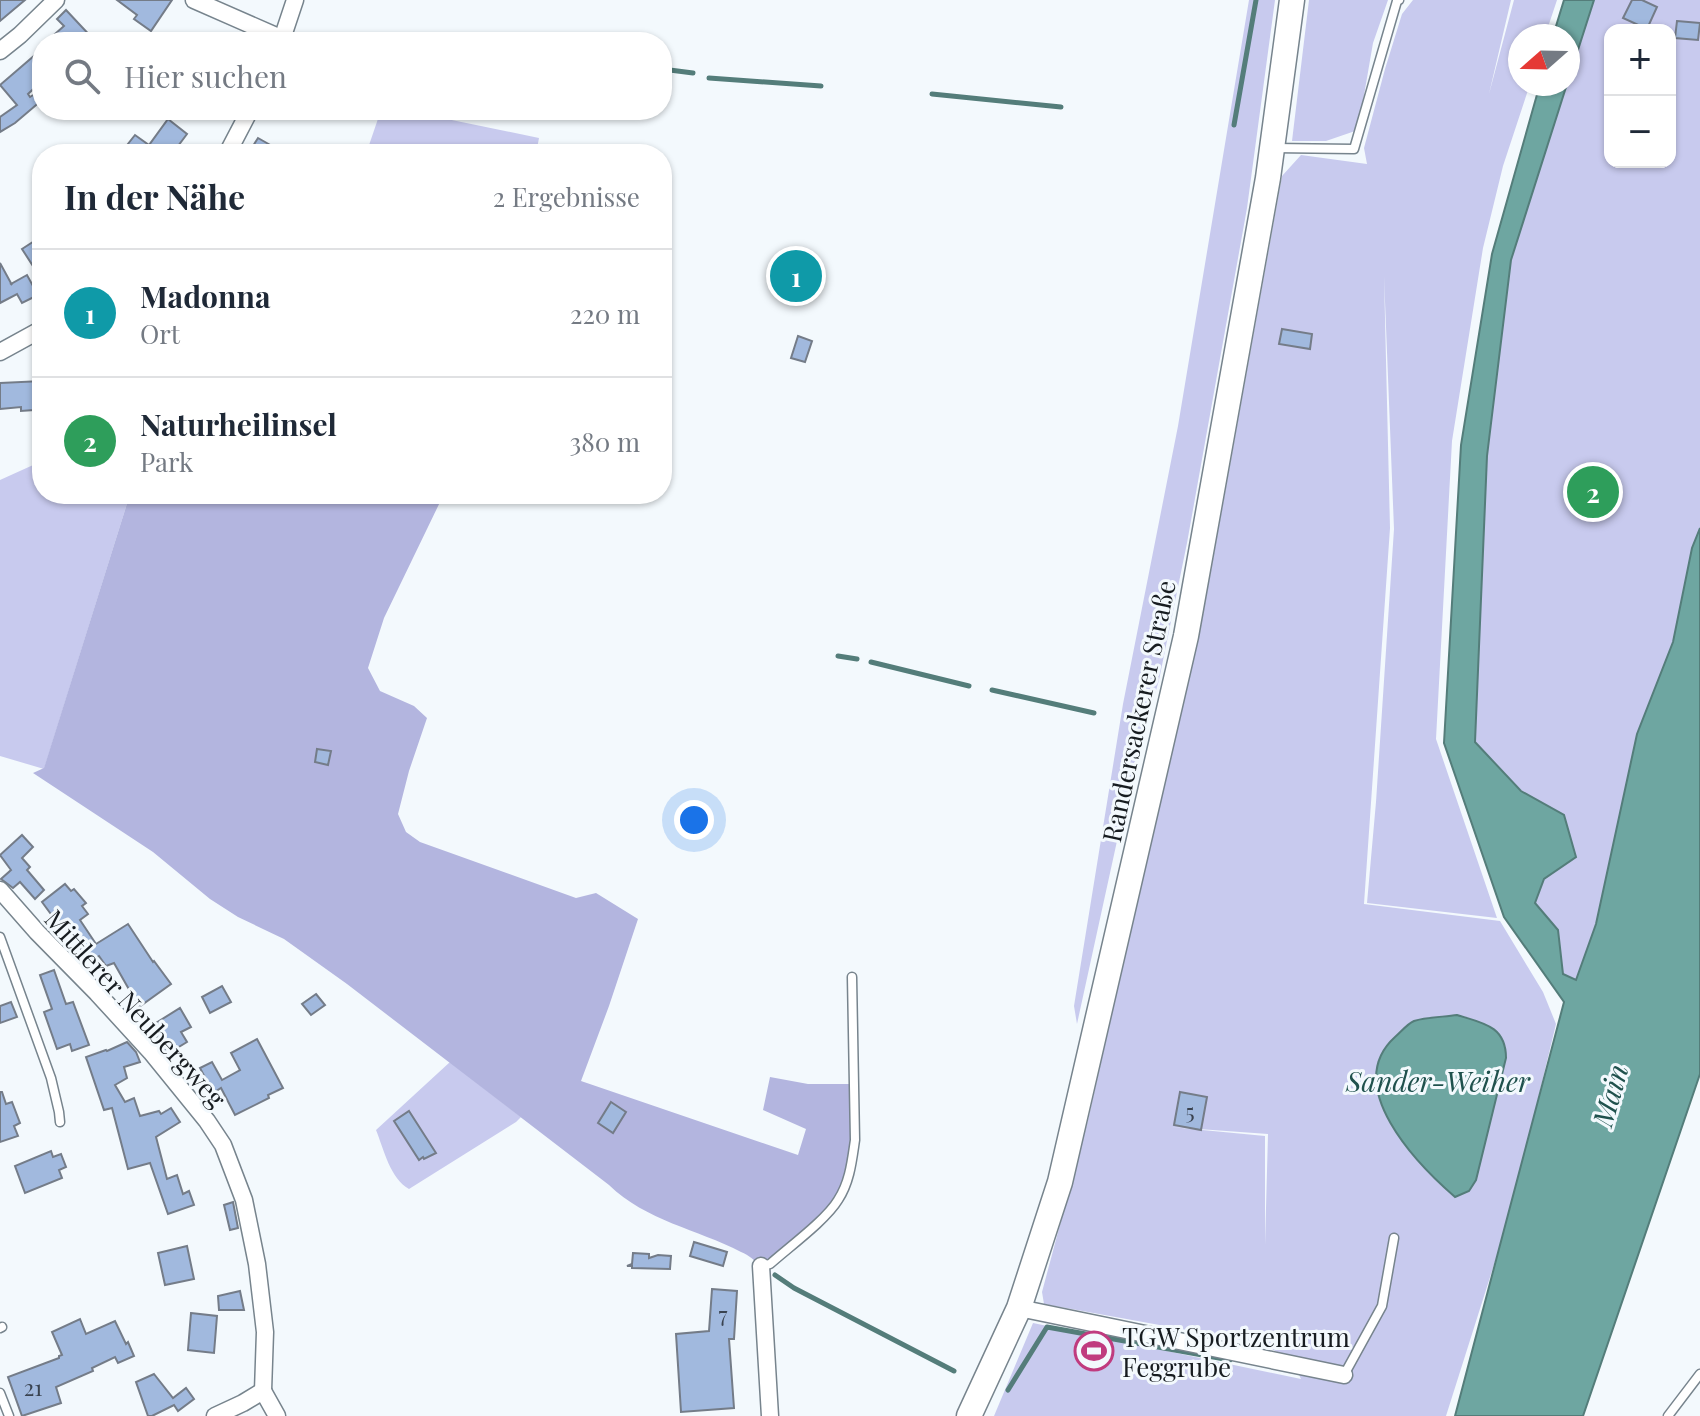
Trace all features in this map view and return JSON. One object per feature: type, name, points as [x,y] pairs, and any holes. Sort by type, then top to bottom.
[{"type":"main road","name":"Randersackerer Straße","points":[[969,1416],[1019,1308],[1060,1182],[1186,636],[1273,148],[1292,0]]},
{"type":"street","points":[[0,51],[56,0]]},
{"type":"street","points":[[194,0],[263,32]]},
{"type":"street","points":[[285,32],[295,0]]},
{"type":"street","points":[[232,144],[245,120]]},
{"type":"street","points":[[0,352],[32,334]]},
{"type":"street","name":"Mittlerer Neubergweg","points":[[0,890],[151,1052],[223,1145],[244,1200],[257,1264],[265,1332],[263,1391]]},
{"type":"street","points":[[761,1266],[770,1416]]},
{"type":"street","points":[[1019,1308],[1344,1375]]},
{"type":"street","points":[[215,1416],[263,1391],[277,1416]]},
{"type":"lane","points":[[1273,148],[1354,149],[1398,0]]},
{"type":"lane","points":[[0,937],[51,1078],[60,1122]]},
{"type":"lane","points":[[761,1266],[770,1264],[828,1213],[838,1201],[852,1164],[855,1140],[852,977]]},
{"type":"lane","points":[[1344,1375],[1382,1306],[1394,1238]]},
{"type":"lane","points":[[1668,1416],[1700,1374]]},
{"type":"lane","points":[[0,1393],[9,1416]]},
{"type":"shaded area","points":[[1249,0],[1275,0],[1247,208],[1187,543],[1159,680],[1131,777],[1077,1024],[1074,1006],[1123,704],[1178,426]]},
{"type":"shaded area","points":[[1309,0],[1388,0],[1373,43],[1358,130],[1326,141],[1292,141]]},
{"type":"shaded area","points":[[1413,0],[1511,0],[1489,94],[1514,0],[1557,0],[1549,24],[1508,24],[1508,96],[1526,96],[1503,166],[1483,248],[1452,441],[1436,739],[1497,918],[1367,903],[1394,529],[1384,276],[1390,528],[1364,904],[1500,921],[1543,992],[1556,1024],[1511,1211],[1446,1416],[994,1416],[1033,1323],[1301,1379],[1293,1362],[1264,1344],[1044,1304],[1042,1292],[1088,1120],[1199,637],[1282,176],[1301,155],[1367,164],[1364,148],[1402,14]],"holes":[[[1171,1127],[1268,1134],[1265,1245],[1265,1136]]]},
{"type":"shaded area","points":[[1594,0],[1700,0],[1700,528],[1692,548],[1673,642],[1637,734],[1596,924],[1576,980],[1562,974],[1558,930],[1535,903],[1544,879],[1576,857],[1564,815],[1522,791],[1475,743],[1487,456],[1511,260],[1563,96],[1580,96],[1580,44]]},
{"type":"shaded area","points":[[378,120],[452,120],[539,138],[538,144],[369,144]]},
{"type":"shaded area","points":[[32,466],[32,504],[127,504],[44,769],[0,756],[0,480]]},
{"type":"shaded area","points":[[127,504],[439,504],[384,618],[368,668],[380,691],[414,706],[427,718],[398,814],[406,832],[420,842],[576,898],[596,893],[638,919],[581,1081],[798,1155],[806,1129],[763,1110],[770,1077],[808,1084],[854,1084],[852,1164],[828,1213],[761,1266],[744,1253],[639,1207],[347,984],[284,939],[238,917],[210,899],[153,852],[33,773],[44,768]]},
{"type":"shaded area","points":[[450,1062],[521,1117],[409,1189],[392,1171],[376,1130]]},
{"type":"water","points":[[1564,0],[1594,0],[1580,44],[1580,24],[1557,24]]},
{"type":"water","name":"Main","points":[[1537,96],[1563,96],[1511,260],[1487,456],[1475,742],[1521,791],[1564,815],[1576,857],[1544,879],[1535,903],[1558,930],[1563,974],[1576,980],[1596,924],[1637,734],[1673,642],[1692,548],[1700,528],[1700,1074],[1583,1416],[1455,1416],[1564,1002],[1504,917],[1444,743],[1461,445],[1492,254]]},
{"type":"water","name":"Sander-Weiher","points":[[1457,1015],[1497,1032],[1505,1047],[1506,1058],[1476,1180],[1469,1191],[1455,1197],[1422,1165],[1390,1123],[1380,1100],[1376,1078],[1381,1057],[1409,1024]]},
{"type":"building","points":[[0,0],[25,0],[0,21]]},
{"type":"building","points":[[117,0],[172,0],[151,31],[134,19],[137,15]]},
{"type":"building","points":[[1632,0],[1642,0],[1657,7],[1649,24],[1636,24],[1623,18]]},
{"type":"building","points":[[66,10],[87,32],[57,32],[64,26],[57,19]]},
{"type":"building","points":[[1677,21],[1700,23],[1698,40],[1676,38]]},
{"type":"building","points":[[32,58],[32,90],[28,94],[32,96],[32,109],[0,132],[0,117],[17,105],[0,85]]},
{"type":"building","points":[[167,120],[187,134],[180,144],[150,144]]},
{"type":"building","points":[[135,135],[148,144],[128,144]]},
{"type":"building","points":[[258,138],[268,144],[254,144]]},
{"type":"building","points":[[32,242],[32,264],[22,249]]},
{"type":"building","points":[[0,263],[11,284],[27,275],[32,284],[32,298],[22,303],[17,294],[0,303]]},
{"type":"building","points":[[1282,329],[1312,334],[1310,349],[1279,344]]},
{"type":"building","points":[[798,336],[812,341],[805,362],[791,358]]},
{"type":"building","points":[[32,381],[32,410],[21,411],[21,407],[0,409],[0,383]]},
{"type":"building","points":[[317,749],[331,751],[328,765],[315,762]]},
{"type":"building","points":[[22,835],[33,847],[22,858],[30,867],[27,870],[44,890],[35,899],[20,882],[13,888],[1,879],[11,870],[0,855]]},
{"type":"building","points":[[65,884],[86,903],[82,906],[88,914],[80,920],[96,944],[128,924],[171,984],[139,1007],[114,963],[106,966],[99,956],[89,962],[68,929],[58,919],[56,921],[42,902]]},
{"type":"building","points":[[54,970],[66,1004],[73,1002],[89,1045],[72,1051],[70,1044],[57,1049],[44,1012],[52,1009],[40,975]]},
{"type":"building","points":[[222,986],[231,1002],[210,1013],[202,997]]},
{"type":"building","points":[[316,994],[325,1005],[311,1015],[302,1004]]},
{"type":"building","points":[[11,1002],[17,1017],[0,1023],[0,1006]]},
{"type":"building","points":[[180,1008],[191,1027],[181,1032],[187,1042],[167,1054],[151,1026]]},
{"type":"building","points":[[257,1039],[283,1088],[235,1115],[221,1088],[213,1093],[200,1068],[212,1062],[222,1080],[240,1070],[231,1053]]},
{"type":"building","points":[[127,1042],[140,1062],[124,1067],[127,1078],[115,1085],[125,1102],[134,1098],[140,1116],[159,1111],[161,1114],[171,1108],[180,1122],[156,1137],[167,1179],[177,1175],[183,1194],[189,1191],[194,1205],[168,1214],[150,1163],[128,1169],[112,1108],[104,1110],[86,1057]]},
{"type":"building","points":[[0,1092],[6,1104],[12,1102],[20,1123],[14,1126],[18,1136],[0,1142]]},
{"type":"building","points":[[1180,1092],[1207,1097],[1201,1130],[1174,1125]]},
{"type":"building","points":[[611,1102],[626,1112],[613,1133],[598,1123]]},
{"type":"building","points":[[409,1111],[436,1153],[424,1159],[419,1160],[394,1121]]},
{"type":"building","points":[[51,1151],[53,1157],[61,1154],[66,1167],[59,1170],[62,1178],[25,1193],[15,1166]]},
{"type":"building","points":[[233,1202],[238,1228],[230,1230],[224,1205]]},
{"type":"building","points":[[694,1242],[727,1252],[723,1266],[690,1256]]},
{"type":"building","points":[[187,1246],[194,1279],[165,1285],[158,1253]]},
{"type":"building","points":[[633,1253],[649,1254],[649,1258],[671,1256],[670,1269],[627,1266],[632,1264]]},
{"type":"building","points":[[712,1289],[737,1291],[734,1339],[729,1339],[734,1408],[681,1412],[676,1334],[709,1331]]},
{"type":"building","points":[[240,1291],[244,1310],[219,1310],[218,1296]]},
{"type":"building","points":[[191,1313],[217,1316],[214,1353],[188,1350]]},
{"type":"building","points":[[80,1319],[86,1334],[115,1321],[134,1356],[118,1363],[115,1357],[92,1368],[93,1371],[56,1387],[61,1403],[22,1416],[8,1377],[59,1358],[62,1355],[52,1332]]},
{"type":"building","points":[[154,1374],[173,1398],[186,1388],[194,1399],[178,1411],[174,1405],[148,1416],[136,1382]]},
{"type":"waterway","points":[[1234,125],[1256,0]]},
{"type":"waterway","points":[[672,70],[693,73]]},
{"type":"waterway","points":[[709,78],[821,86]]},
{"type":"waterway","points":[[932,94],[1061,107]]},
{"type":"waterway","points":[[838,656],[857,659]]},
{"type":"waterway","points":[[871,662],[969,686]]},
{"type":"waterway","points":[[992,690],[1094,713]]},
{"type":"waterway","points":[[775,1275],[794,1288],[954,1371]]},
{"type":"waterway","points":[[1008,1390],[1047,1327],[1230,1360]]},
{"type":"place","name":"Madonna","points":[[796,276]]},
{"type":"place","name":"Naturheilinsel","points":[[1593,492]]},
{"type":"place","name":"TGW Sportzentrum Feggrube","points":[[1094,1351]]}]
